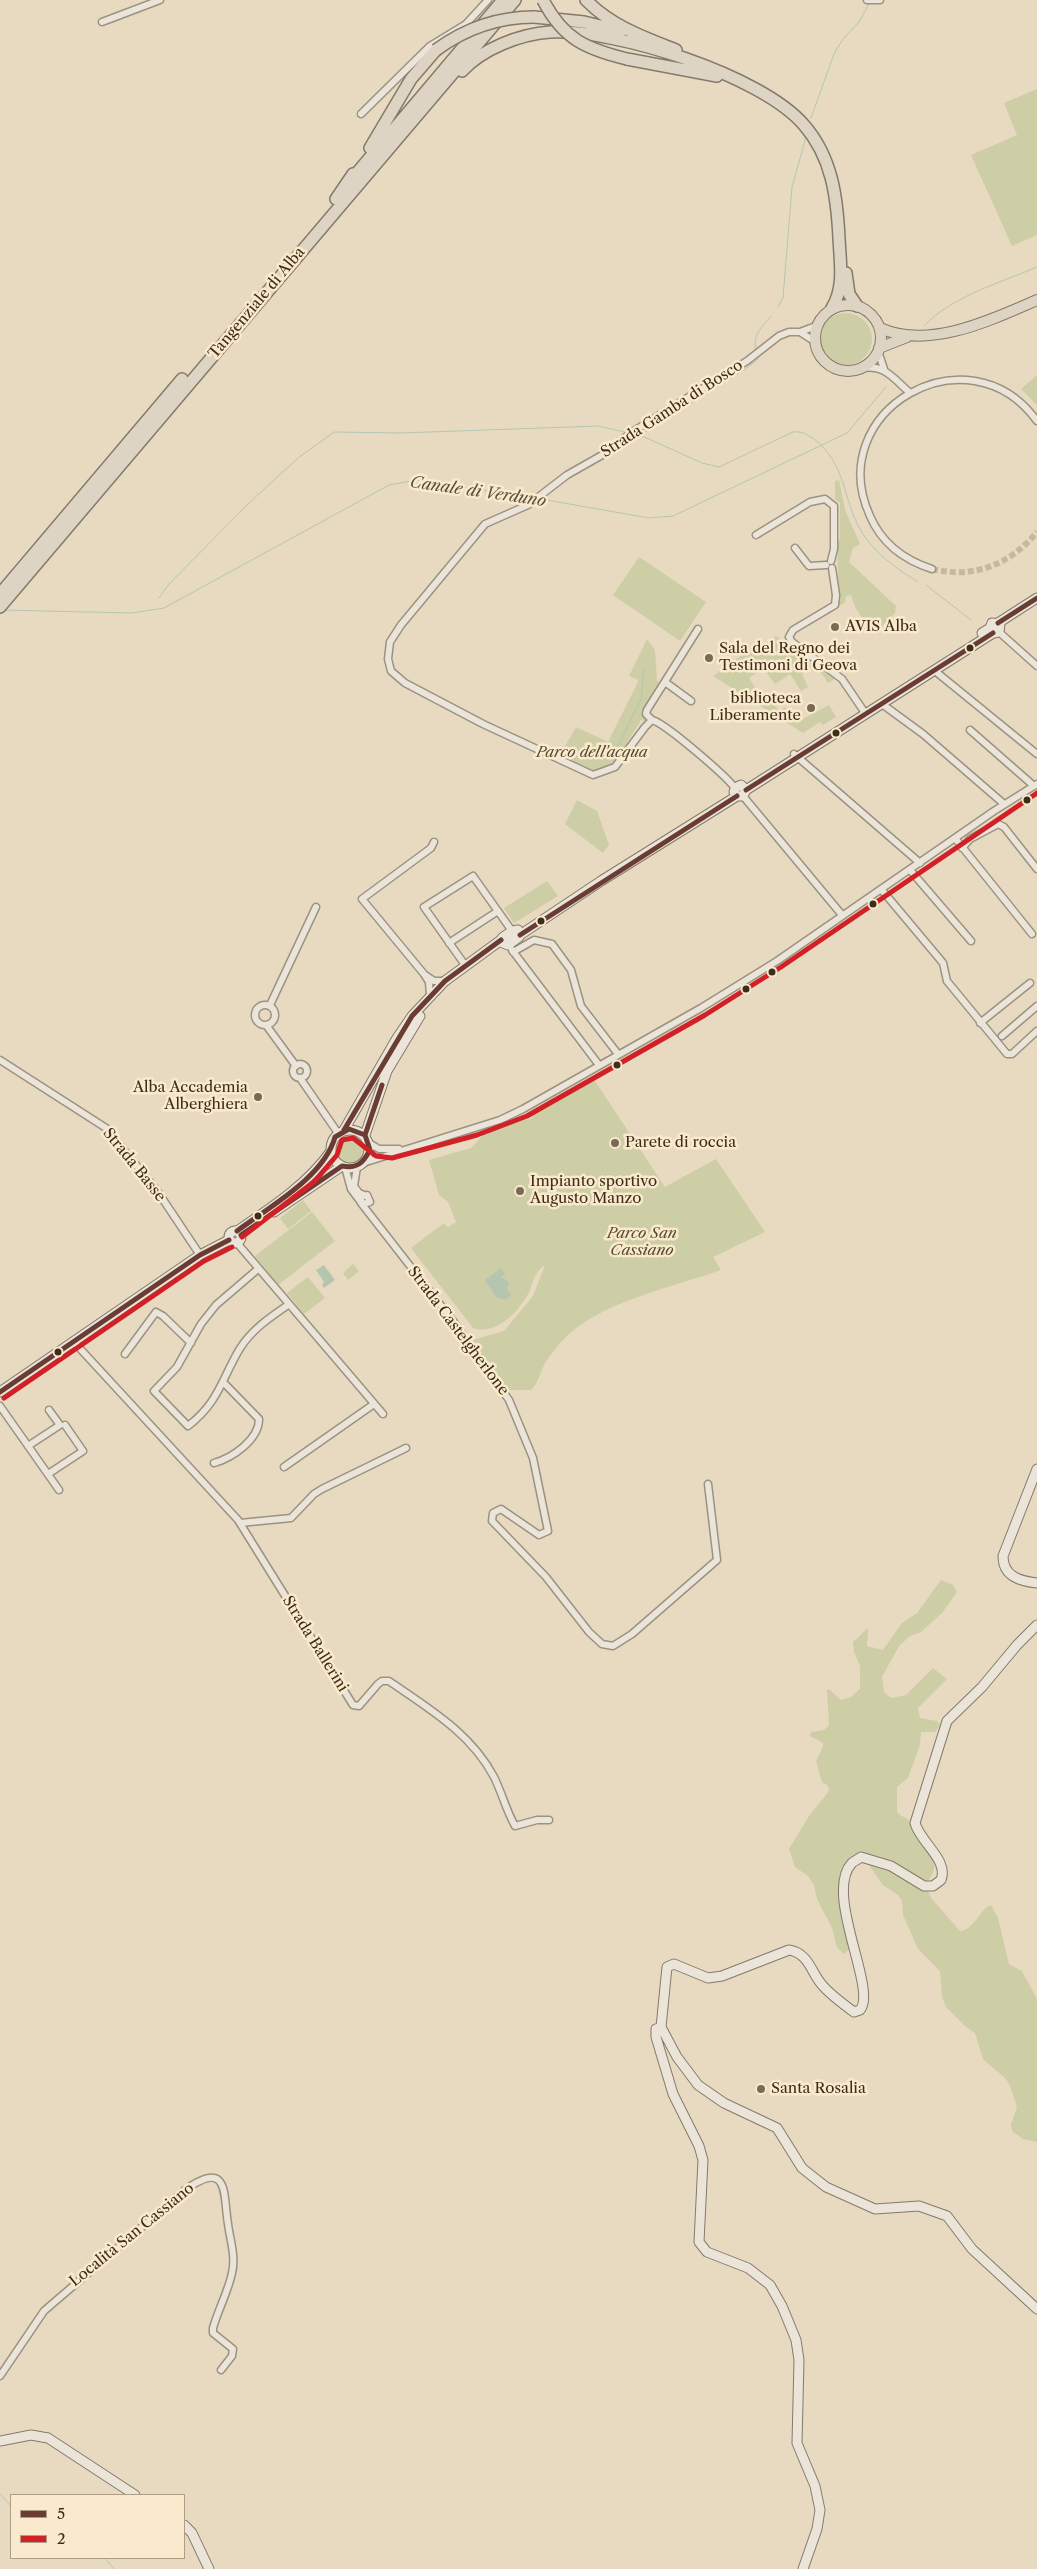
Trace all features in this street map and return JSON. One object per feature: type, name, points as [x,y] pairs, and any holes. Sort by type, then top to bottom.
[{"type":"highway","name":"Tangenziale di Alba","points":[[0,607],[4,593],[503,0]]},
{"type":"highway","name":"Tangenziale di Alba","points":[[4,593],[515,0]]},
{"type":"highway","points":[[543,0],[559,28],[572,39],[590,48],[627,59],[746,83]]},
{"type":"highway","points":[[586,0],[599,14],[616,24],[766,87],[789,103],[808,123],[826,150],[836,175],[843,212],[846,280],[849,294],[857,306]]},
{"type":"highway","points":[[336,199],[380,133],[411,79],[436,50],[472,28],[502,20],[534,16],[584,22],[651,40]]},
{"type":"highway","points":[[420,112],[439,96],[464,68],[477,59],[506,43],[548,32],[567,32],[607,37],[684,59],[746,83],[786,107],[805,126],[822,152],[832,176],[838,212],[841,280],[839,295],[832,308]]},
{"type":"main road","points":[[880,328],[897,334],[913,335],[945,332],[972,325],[1037,300]]},
{"type":"main road","points":[[879,350],[880,328],[871,314],[857,306],[842,305],[832,308],[822,316],[816,326],[814,341],[820,356],[830,366],[845,371],[860,368],[872,360],[879,350],[898,339],[913,335]]},
{"type":"street","points":[[102,22],[160,0]]},
{"type":"street","points":[[361,114],[430,46],[466,24],[488,0]]},
{"type":"street","name":"Strada Gamba di Bosco","points":[[652,720],[644,726],[615,767],[593,774],[476,721],[405,683],[391,671],[388,659],[390,642],[401,625],[473,536],[485,524],[528,505],[544,491],[754,355],[783,334],[800,332],[816,326]]},
{"type":"street","points":[[800,332],[814,341]]},
{"type":"street","points":[[879,350],[884,369]]},
{"type":"street","points":[[860,368],[874,366],[884,369],[909,392]]},
{"type":"street","points":[[932,569],[913,562],[898,552],[883,538],[871,519],[863,496],[860,471],[867,444],[880,419],[909,392],[934,382],[973,380],[1000,388],[1017,400],[1037,421]]},
{"type":"street","points":[[756,535],[810,502],[825,499],[834,506],[834,549],[830,565],[836,600],[835,605],[793,630],[789,637],[792,642],[842,678],[863,710]]},
{"type":"street","points":[[795,548],[808,566],[830,565]]},
{"type":"street","points":[[331,1151],[334,1160],[344,1167],[352,1189],[364,1203],[370,1197],[360,1193],[354,1186],[360,1165],[369,1154],[367,1139],[387,1071],[418,1018],[456,978],[506,945],[516,932],[935,671],[1037,598]]},
{"type":"street","points":[[796,756],[863,710],[1037,605]]},
{"type":"street","points":[[698,629],[646,714],[670,731],[740,791],[842,916]]},
{"type":"street","points":[[996,629],[1037,666]]},
{"type":"street","points":[[935,671],[1037,754]]},
{"type":"street","points":[[665,682],[691,701]]},
{"type":"street","points":[[882,704],[923,734],[1004,804]]},
{"type":"street","points":[[0,1392],[73,1340],[200,1255],[236,1237],[344,1167],[360,1165],[500,1120],[701,1008],[777,961],[1004,804],[1036,785],[970,730]]},
{"type":"street","points":[[796,756],[920,863]]},
{"type":"street","points":[[516,932],[571,900],[740,791]]},
{"type":"street","points":[[962,848],[970,839],[998,824],[1004,827],[1037,869]]},
{"type":"street","points":[[955,838],[1032,934]]},
{"type":"street","points":[[430,996],[429,982],[424,974],[362,899],[431,848],[434,842]]},
{"type":"street","points":[[910,870],[971,941]]},
{"type":"street","points":[[465,965],[424,907],[473,876],[516,932]]},
{"type":"street","points":[[881,889],[943,963],[946,981],[1007,1054],[1012,1054],[1037,1031]]},
{"type":"street","points":[[270,1005],[316,908]]},
{"type":"street","points":[[449,943],[498,911]]},
{"type":"street","points":[[236,1237],[296,1189],[318,1168],[331,1151],[333,1140],[341,1132],[396,1038],[430,996],[465,965],[506,945],[534,940],[552,944],[571,970],[581,1006],[618,1054]]},
{"type":"street","points":[[506,945],[599,1065]]},
{"type":"street","points":[[424,974],[434,980],[445,981]]},
{"type":"street","points":[[980,1023],[1030,983]]},
{"type":"street","points":[[270,1005],[260,1006],[255,1014],[257,1021],[266,1025],[296,1066]]},
{"type":"street","points":[[266,1025],[276,1017],[275,1010],[270,1005]]},
{"type":"street","points":[[1002,1036],[1037,1006]]},
{"type":"street","name":"Strada Basse","points":[[0,1060],[106,1128],[158,1192],[200,1255]]},
{"type":"street","points":[[296,1066],[302,1065],[306,1069],[306,1075],[300,1078]]},
{"type":"street","points":[[296,1066],[293,1074],[300,1078],[341,1132]]},
{"type":"street","points":[[341,1132],[355,1130],[379,1149],[390,1151],[408,1148]]},
{"type":"street","name":"Strada Castelgherlone","points":[[364,1203],[453,1321],[509,1400],[533,1458],[548,1531],[539,1535],[501,1509],[493,1513],[492,1521],[546,1576],[589,1632],[602,1644],[613,1646],[632,1634],[716,1560],[708,1484]]},
{"type":"street","points":[[236,1237],[258,1269],[288,1306],[383,1414]]},
{"type":"street","points":[[258,1269],[216,1304],[201,1324],[177,1367],[154,1391],[188,1426],[204,1414],[240,1349],[250,1336],[263,1322],[288,1306]]},
{"type":"street","points":[[124,1354],[156,1312],[163,1316],[191,1343]]},
{"type":"street","name":"Strada Ballerini","points":[[73,1340],[227,1506],[240,1523],[353,1705],[360,1706],[382,1681],[389,1681],[455,1727],[482,1756],[495,1778],[505,1808],[515,1826],[537,1820],[549,1820]]},
{"type":"street","points":[[214,1463],[246,1445],[259,1425],[259,1419],[223,1382]]},
{"type":"street","points":[[284,1467],[374,1404]]},
{"type":"street","points":[[0,1406],[59,1490]]},
{"type":"street","points":[[28,1446],[60,1425],[49,1410]]},
{"type":"street","points":[[48,1474],[83,1451],[65,1425]]},
{"type":"street","points":[[240,1523],[291,1518],[314,1494],[322,1489],[406,1448]]},
{"type":"street","points":[[1037,1469],[1002,1556],[1002,1562],[1008,1574],[1014,1578],[1037,1583]]},
{"type":"street","points":[[1037,1625],[1017,1645],[982,1687],[947,1721],[915,1823],[918,1832],[941,1867],[940,1880],[933,1886],[924,1886],[874,1859],[861,1857],[851,1864],[845,1879],[844,1898],[865,1999],[860,2010],[854,2012],[836,1999],[822,1985],[801,1954],[789,1950],[722,1976],[708,1978],[674,1964],[667,1967],[661,2026],[677,2057],[698,2085],[724,2103],[777,2128],[802,2168],[826,2187],[875,2209],[919,2206],[947,2216],[972,2249],[1037,2309]]},
{"type":"street","points":[[661,2026],[656,2029],[656,2037],[670,2086],[678,2107],[699,2146],[703,2160],[699,2242],[706,2252],[748,2268],[770,2285],[782,2306],[798,2346],[797,2443],[815,2486],[820,2510],[817,2529],[803,2569]]},
{"type":"street","name":"Località San Cassiano","points":[[0,2376],[37,2319],[60,2295],[185,2190],[198,2181],[210,2179],[218,2181],[226,2190],[227,2218],[234,2258],[233,2272],[213,2328],[213,2333],[233,2349],[232,2356],[220,2370]]},
{"type":"street","points":[[0,2441],[31,2435],[48,2438],[133,2494]]},
{"type":"street","points":[[185,2526],[192,2533],[209,2569]]},
{"type":"green space","points":[[1037,89],[1037,235],[1012,246],[971,155],[1017,135],[1004,103]]},
{"type":"green space","points":[[841,313],[851,313],[860,317],[868,325],[872,339],[868,353],[860,361],[851,365],[841,365],[832,361],[824,353],[820,344],[820,334],[824,325],[832,317]]},
{"type":"green space","points":[[1037,375],[1037,405],[1021,389]]},
{"type":"green space","points":[[839,480],[845,510],[860,544],[853,548],[849,562],[896,606],[895,613],[880,628],[869,623],[861,616],[855,607],[851,595],[846,596],[845,602],[839,606],[837,543],[840,539],[840,503],[835,499],[835,481]]},
{"type":"green space","points":[[639,557],[706,602],[680,641],[613,595]]},
{"type":"green space","points":[[776,636],[832,674],[835,679],[828,683],[816,665],[813,665],[802,674],[808,687],[801,691],[790,674],[775,684],[763,668],[749,678],[763,700],[769,696],[779,711],[785,707],[796,723],[829,705],[836,717],[823,725],[820,722],[803,733],[713,676],[755,646],[761,646]]},
{"type":"green space","name":"Parco dell'acqua","points":[[647,639],[655,650],[657,681],[660,683],[647,718],[645,721],[641,720],[620,754],[621,758],[615,765],[595,771],[560,755],[576,727],[608,742],[637,684],[638,680],[629,676]]},
{"type":"green space","points":[[577,800],[597,811],[609,845],[603,853],[565,824]]},
{"type":"green space","points":[[547,881],[558,896],[514,923],[504,908]]},
{"type":"green space","name":"Parco San Cassiano","points":[[593,1078],[665,1187],[716,1159],[765,1232],[713,1257],[721,1270],[636,1298],[594,1317],[576,1328],[561,1342],[547,1361],[531,1390],[507,1390],[496,1378],[473,1340],[504,1331],[533,1296],[545,1265],[537,1274],[520,1307],[513,1314],[498,1325],[490,1328],[482,1330],[473,1328],[411,1248],[444,1223],[448,1227],[456,1222],[448,1202],[439,1195],[429,1160],[471,1148],[489,1129],[504,1122],[531,1119],[542,1104]]},
{"type":"green space","points":[[350,1134],[361,1138],[365,1149],[361,1160],[350,1164],[339,1160],[335,1149],[339,1138]]},
{"type":"green space","points":[[303,1200],[311,1211],[288,1229],[280,1218]]},
{"type":"green space","points":[[312,1212],[335,1241],[278,1285],[255,1256]]},
{"type":"green space","points":[[353,1264],[359,1271],[348,1280],[343,1273]]},
{"type":"green space","points":[[308,1277],[325,1298],[304,1314],[287,1293]]},
{"type":"green space","points":[[941,1580],[953,1585],[957,1592],[942,1613],[921,1632],[910,1636],[899,1646],[882,1677],[884,1692],[891,1698],[906,1695],[933,1668],[947,1679],[918,1708],[920,1718],[937,1721],[940,1725],[935,1732],[921,1732],[920,1745],[908,1778],[897,1787],[897,1812],[909,1821],[915,1834],[933,1859],[934,1870],[925,1884],[931,1898],[960,1931],[969,1927],[991,1905],[998,1918],[1009,1964],[1022,1971],[1037,1999],[1037,2142],[1023,2139],[1012,2131],[1011,2124],[1017,2107],[1010,2086],[1005,2078],[983,2059],[975,2033],[966,2027],[946,2007],[942,1997],[940,1971],[918,1949],[903,1915],[902,1901],[898,1895],[883,1885],[870,1867],[867,1854],[857,1854],[848,1864],[843,1875],[840,1899],[849,1949],[844,1954],[837,1947],[832,1928],[817,1899],[814,1885],[808,1876],[795,1867],[789,1849],[809,1816],[829,1791],[828,1786],[822,1782],[816,1761],[823,1743],[810,1736],[811,1732],[824,1730],[829,1725],[827,1690],[829,1689],[841,1700],[851,1697],[860,1689],[860,1666],[854,1652],[853,1642],[868,1628],[867,1646],[883,1650],[902,1623],[917,1613]]},
{"type":"shaded area","points":[[324,1265],[335,1280],[324,1288],[322,1285],[324,1282],[316,1270]]},
{"type":"shaded area","points":[[501,1268],[505,1274],[501,1277],[509,1282],[507,1288],[511,1295],[506,1300],[496,1297],[485,1280]]},
{"type":"waterway","points":[[811,118],[834,54],[843,39],[859,22],[870,2]]},
{"type":"waterway","points":[[778,307],[783,298],[792,187],[806,137]]},
{"type":"waterway","name":"Canale di Verduno","points":[[924,326],[948,306],[962,298],[1037,267]]},
{"type":"waterway","points":[[756,350],[755,340],[761,328],[771,316]]},
{"type":"waterway","points":[[759,356],[757,360],[744,370],[640,435],[702,463],[719,467],[793,432],[806,434],[825,449],[833,460],[843,482],[855,519],[866,539],[886,560],[918,582]]},
{"type":"waterway","name":"Canale di Verduno","points":[[541,499],[649,518],[673,516],[847,433],[886,387]]},
{"type":"waterway","points":[[159,598],[169,584],[249,503],[298,458],[334,432],[401,433],[598,426],[625,432]]},
{"type":"waterway","name":"Canale di Verduno","points":[[3,610],[131,613],[164,608],[389,485],[417,480],[533,498]]},
{"type":"waterway","points":[[926,585],[971,620]]},
{"type":"waterway","points":[[586,753],[590,757],[602,758],[619,744],[641,699],[644,669]]},
{"type":"waterway","points":[[0,2494],[10,2505]]},
{"type":"waterway","points":[[106,2559],[114,2569]]},
{"type":"tunnel","points":[[932,569],[962,572],[990,567],[1015,553],[1037,532]]},
{"type":"transit line","name":"5","points":[[998,623],[1037,598]]},
{"type":"transit line","name":"5","points":[[746,790],[993,633]]},
{"type":"transit line","name":"2","points":[[242,1237],[315,1181],[337,1155],[342,1140],[353,1138],[376,1156],[392,1158],[477,1135],[527,1116],[705,1015],[781,967],[1037,793]]},
{"type":"transit line","name":"5","points":[[520,935],[737,796]]},
{"type":"transit line","name":"5","points":[[344,1130],[412,1016],[445,981],[501,940]]},
{"type":"transit line","name":"5","points":[[365,1135],[382,1085]]},
{"type":"transit line","name":"5","points":[[237,1231],[308,1178],[329,1152],[335,1137],[349,1129],[365,1135],[370,1150],[362,1162],[352,1167],[342,1166],[241,1235]]},
{"type":"transit line","name":"5","points":[[0,1392],[200,1255],[229,1240]]},
{"type":"transit line","name":"2","points":[[4,1398],[204,1261],[232,1247]]},
{"type":"place","name":"AVIS Alba","points":[[835,627]]},
{"type":"place","name":"Sala del Regno dei Testimoni di Geova","points":[[709,658]]},
{"type":"place","name":"biblioteca Liberamente","points":[[811,708]]},
{"type":"place","name":"Alba Accademia Alberghiera","points":[[258,1097]]},
{"type":"place","name":"Parete di roccia","points":[[615,1143]]},
{"type":"place","name":"Impianto sportivo Augusto Manzo","points":[[520,1191]]},
{"type":"place","name":"Santa Rosalia","points":[[761,2089]]}]
